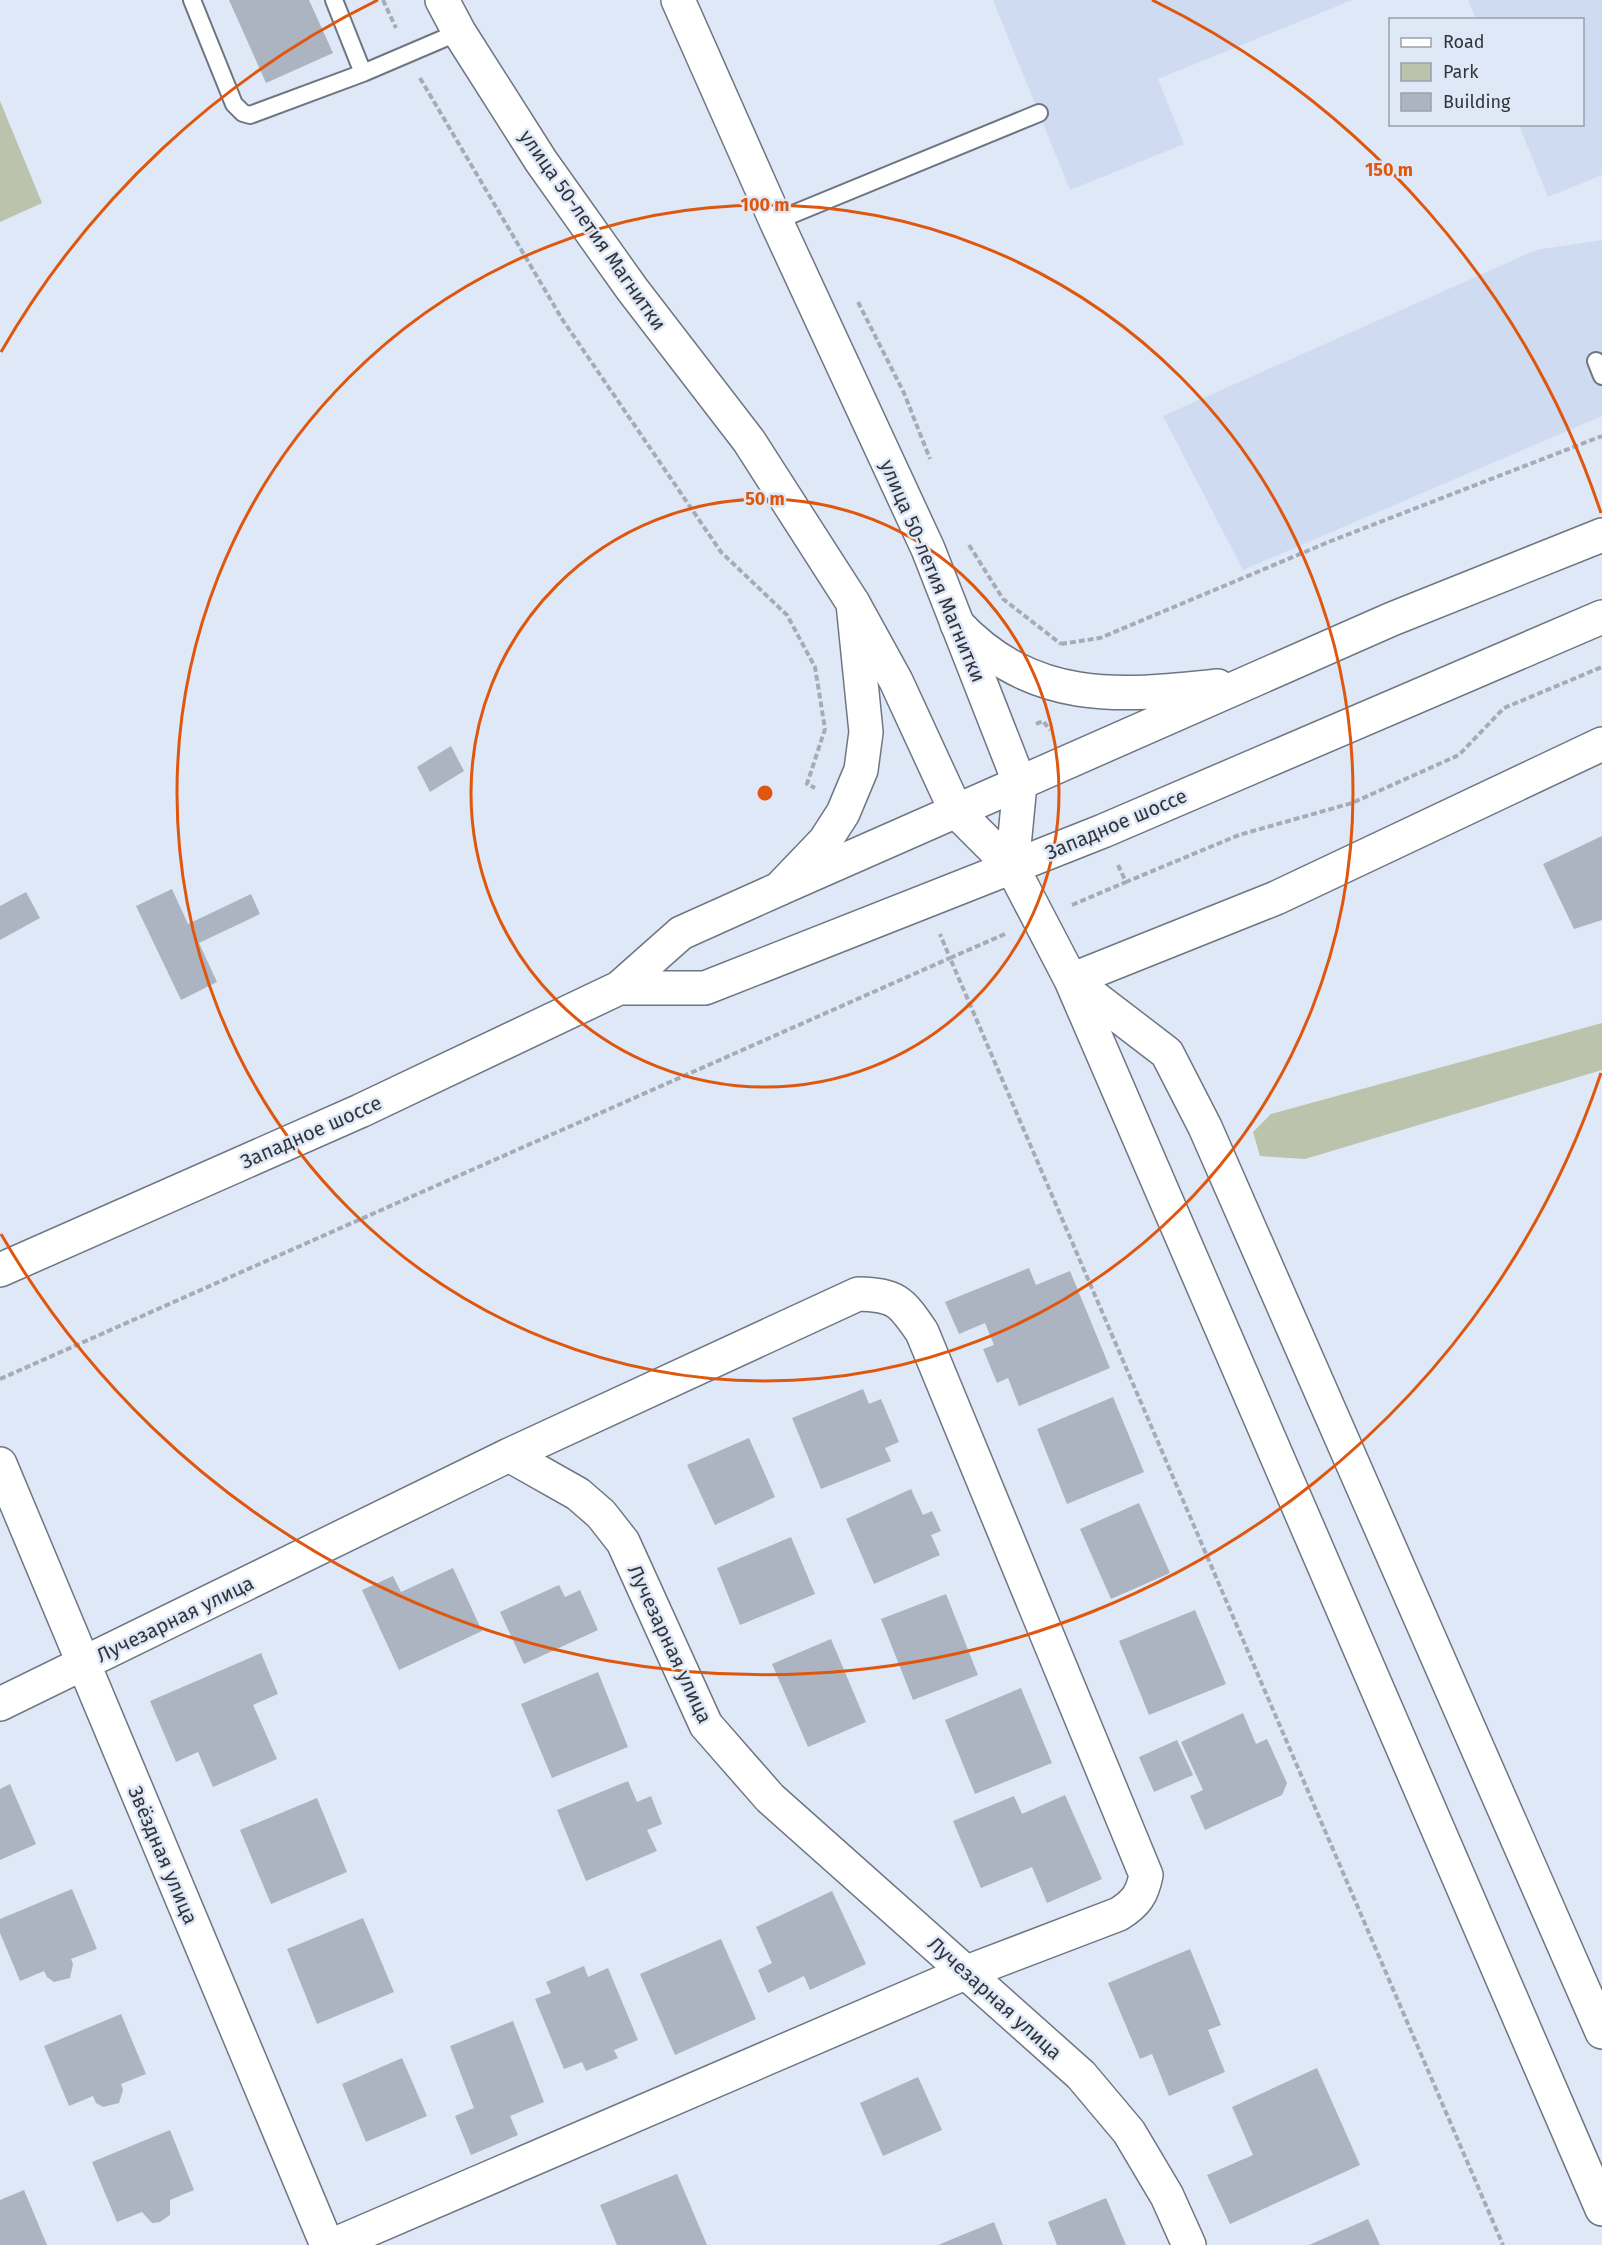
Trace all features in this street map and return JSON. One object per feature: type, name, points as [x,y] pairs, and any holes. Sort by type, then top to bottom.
[{"type":"street","name":"улица 50-летия Магнитки","points":[[442,0],[459,32],[567,198],[632,289],[749,441],[853,603],[896,681],[956,811],[1012,867]]},
{"type":"street","name":"улица 50-летия Магнитки","points":[[678,0],[776,221],[928,549],[1020,783],[1012,867]]},
{"type":"street","name":"Западное шоссе","points":[[0,1270],[360,1112],[619,988],[681,933],[1392,620],[1602,535]]},
{"type":"street","name":"улица 50-летия Магнитки","points":[[778,889],[825,841],[847,803],[861,770],[866,732],[853,603]]},
{"type":"street","name":"Западное шоссе","points":[[619,988],[705,988],[1103,831],[1602,617]]},
{"type":"street","name":"Западное шоссе","points":[[957,624],[978,646],[1004,664],[1052,683],[1092,692],[1144,694],[1250,682]]},
{"type":"street","points":[[1071,980],[1276,898],[1602,744]]},
{"type":"street","points":[[1012,867],[1071,980],[1602,2209]]},
{"type":"street","points":[[1071,980],[1167,1053],[1205,1127],[1602,2032]]},
{"type":"street","points":[[333,2245],[967,1972],[1119,1914],[1133,1905],[1142,1893],[1146,1875],[1142,1860],[922,1332],[905,1306],[884,1294],[858,1294],[509,1455]]},
{"type":"street","name":"Лучезарная улица","points":[[0,1704],[509,1455],[578,1494],[601,1514],[623,1542],[706,1725],[732,1758],[770,1798],[1081,2075],[1129,2132],[1167,2196],[1189,2245]]},
{"type":"street","name":"Звёздная улица","points":[[0,1464],[327,2245]]},
{"type":"lane","points":[[192,0],[234,104],[243,113],[257,114],[363,73],[459,32]]},
{"type":"lane","points":[[334,0],[363,73]]},
{"type":"lane","points":[[776,221],[1039,113]]},
{"type":"path","points":[[383,0],[407,54],[569,329],[721,552],[787,615],[814,666],[825,729],[807,784],[847,803]]},
{"type":"path","points":[[856,300],[904,393],[935,470]]},
{"type":"path","points":[[968,544],[1004,599],[1061,644],[1100,638],[1331,541],[1602,436]]},
{"type":"path","points":[[1043,721],[1061,644]]},
{"type":"path","points":[[1125,882],[950,958],[1503,2245]]},
{"type":"shaded area","points":[[993,0],[1352,0],[1158,79],[1184,144],[1070,190]]},
{"type":"shaded area","points":[[1468,0],[1602,0],[1602,175],[1548,197],[1519,126],[1584,126],[1584,18],[1476,18]]},
{"type":"shaded area","points":[[1602,240],[1602,416],[1243,570],[1163,416],[1536,250]]},
{"type":"green space","points":[[0,101],[42,203],[0,222]]},
{"type":"green space","points":[[1602,1023],[1602,1070],[1305,1159],[1260,1156],[1253,1132],[1271,1114]]},
{"type":"building","points":[[229,0],[309,0],[333,53],[266,83]]},
{"type":"building","points":[[451,746],[464,771],[430,792],[417,767]]},
{"type":"building","points":[[1602,836],[1602,920],[1574,929],[1543,864]]},
{"type":"building","points":[[172,889],[188,924],[251,894],[260,914],[199,943],[217,982],[181,1000],[136,906]]},
{"type":"building","points":[[26,892],[40,918],[0,940],[0,906]]},
{"type":"building","points":[[1029,1268],[1036,1285],[1070,1271],[1110,1368],[1019,1406],[1008,1378],[997,1383],[983,1349],[994,1345],[985,1323],[959,1334],[945,1302]]},
{"type":"building","points":[[863,1389],[869,1404],[881,1399],[899,1442],[885,1448],[891,1461],[821,1489],[792,1418]]},
{"type":"building","points":[[1113,1397],[1144,1472],[1067,1504],[1037,1429]]},
{"type":"building","points":[[749,1438],[775,1497],[715,1525],[687,1465]]},
{"type":"building","points":[[911,1489],[923,1515],[932,1511],[941,1531],[931,1535],[940,1555],[874,1584],[846,1519]]},
{"type":"building","points":[[1139,1503],[1170,1573],[1111,1599],[1080,1529]]},
{"type":"building","points":[[791,1537],[815,1594],[740,1625],[717,1568]]},
{"type":"building","points":[[453,1568],[482,1631],[399,1670],[362,1590],[393,1576],[401,1592]]},
{"type":"building","points":[[559,1585],[565,1597],[580,1590],[598,1630],[524,1664],[500,1612]]},
{"type":"building","points":[[946,1594],[978,1675],[913,1700],[881,1619]]},
{"type":"building","points":[[1195,1610],[1226,1684],[1149,1715],[1119,1641]]},
{"type":"building","points":[[831,1639],[866,1722],[808,1747],[772,1664]]},
{"type":"building","points":[[261,1653],[278,1694],[253,1705],[277,1759],[213,1787],[198,1752],[176,1762],[150,1701]]},
{"type":"building","points":[[598,1672],[628,1747],[552,1778],[521,1704]]},
{"type":"building","points":[[1021,1688],[1052,1763],[975,1794],[945,1720]]},
{"type":"building","points":[[1243,1713],[1256,1744],[1267,1739],[1287,1783],[1282,1795],[1205,1830],[1190,1796],[1203,1790],[1181,1742]]},
{"type":"building","points":[[1177,1740],[1193,1775],[1154,1792],[1139,1757]]},
{"type":"building","points":[[628,1781],[637,1802],[651,1796],[662,1824],[647,1830],[657,1851],[586,1881],[557,1810]]},
{"type":"building","points":[[10,1784],[36,1844],[0,1860],[0,1789]]},
{"type":"building","points":[[1065,1795],[1102,1879],[1047,1903],[1032,1867],[981,1888],[953,1821],[1014,1796],[1022,1814]]},
{"type":"building","points":[[317,1798],[347,1872],[271,1904],[240,1830]]},
{"type":"building","points":[[72,1889],[97,1949],[71,1959],[73,1964],[70,1978],[54,1982],[47,1977],[44,1971],[20,1981],[0,1933],[0,1919]]},
{"type":"building","points":[[832,1891],[866,1964],[810,1990],[804,1976],[768,1993],[758,1970],[772,1963],[756,1927]]},
{"type":"building","points":[[363,1918],[394,1992],[317,2024],[287,1949]]},
{"type":"building","points":[[721,1939],[756,2019],[675,2055],[640,1974]]},
{"type":"building","points":[[1190,1949],[1221,2025],[1208,2030],[1225,2072],[1169,2096],[1152,2054],[1140,2059],[1108,1983]]},
{"type":"building","points":[[584,1966],[588,1977],[608,1968],[638,2040],[614,2050],[618,2058],[586,2071],[582,2062],[564,2069],[535,1999],[551,1993],[546,1982]]},
{"type":"building","points":[[121,2014],[146,2074],[121,2084],[123,2090],[119,2103],[103,2107],[96,2103],[93,2096],[69,2106],[44,2046]]},
{"type":"building","points":[[513,2021],[544,2102],[510,2116],[518,2135],[471,2155],[455,2116],[474,2108],[450,2046]]},
{"type":"building","points":[[402,2058],[427,2116],[366,2142],[342,2084]]},
{"type":"building","points":[[1317,2068],[1360,2165],[1230,2224],[1207,2175],[1253,2155],[1232,2107]]},
{"type":"building","points":[[918,2077],[942,2130],[883,2156],[860,2103]]},
{"type":"building","points":[[170,2130],[194,2190],[170,2200],[170,2215],[160,2222],[152,2223],[142,2212],[117,2222],[92,2162]]},
{"type":"building","points":[[677,2174],[707,2245],[617,2245],[600,2205]]},
{"type":"building","points":[[24,2190],[47,2245],[0,2245],[0,2200]]},
{"type":"building","points":[[1106,2198],[1126,2245],[1057,2245],[1048,2222]]},
{"type":"building","points":[[1368,2219],[1380,2245],[1309,2245]]},
{"type":"building","points":[[994,2222],[1003,2245],[938,2245]]}]
